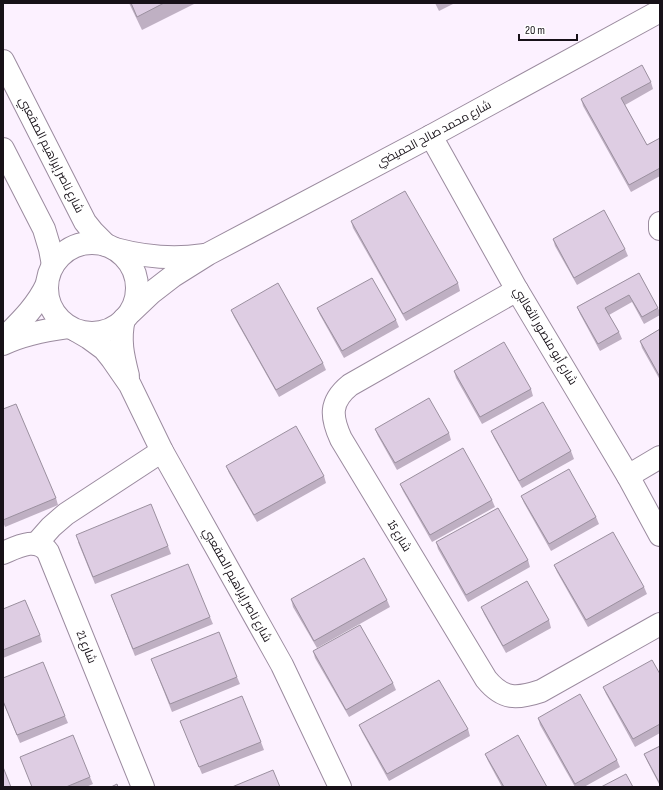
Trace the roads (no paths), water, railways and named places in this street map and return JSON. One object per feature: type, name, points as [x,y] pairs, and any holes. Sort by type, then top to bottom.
[{"type":"street","name":"شارع محمد صالح الحميضي","points":[[127,316],[169,279],[208,254],[431,136],[660,11]]},
{"type":"street","name":"شارع ناصر إبراهيم الصقعبي","points":[[3,61],[85,222],[93,232],[111,247]]},
{"type":"street","name":"شارع أبو منصور الثعالبي","points":[[431,136],[517,290],[628,476],[660,535]]},
{"type":"street","points":[[3,149],[44,229],[50,249],[50,274],[47,294],[49,304],[60,321],[73,329]]},
{"type":"street","points":[[660,222],[660,228]]},
{"type":"street","points":[[3,339],[32,308],[59,256],[67,250],[86,243],[96,243],[111,247],[123,256],[130,264],[137,282],[135,302],[127,316],[116,326],[107,331],[97,333],[73,329],[48,330],[22,336],[3,344]]},
{"type":"street","name":"شارع محمد صالح الحميضي","points":[[111,247],[133,254],[158,257],[184,257],[208,254]]},
{"type":"street","name":"شارع 15","points":[[517,290],[350,385],[339,395],[336,401],[333,415],[337,430],[345,446],[486,679],[492,687],[499,692],[508,696],[527,696],[542,691],[660,624]]},
{"type":"street","name":"شارع ناصر إبراهيم الصقعبي","points":[[127,316],[121,331],[122,347],[130,385]]},
{"type":"street","name":"شارع ناصر إبراهيم الصقعبي","points":[[73,329],[104,349],[130,385],[162,451],[282,665],[340,787]]},
{"type":"street","points":[[3,553],[23,545],[36,544],[51,527],[66,514],[162,451]]},
{"type":"street","points":[[628,476],[660,457]]},
{"type":"street","name":"شارع 21","points":[[36,544],[42,546],[48,552],[144,787]]}]
